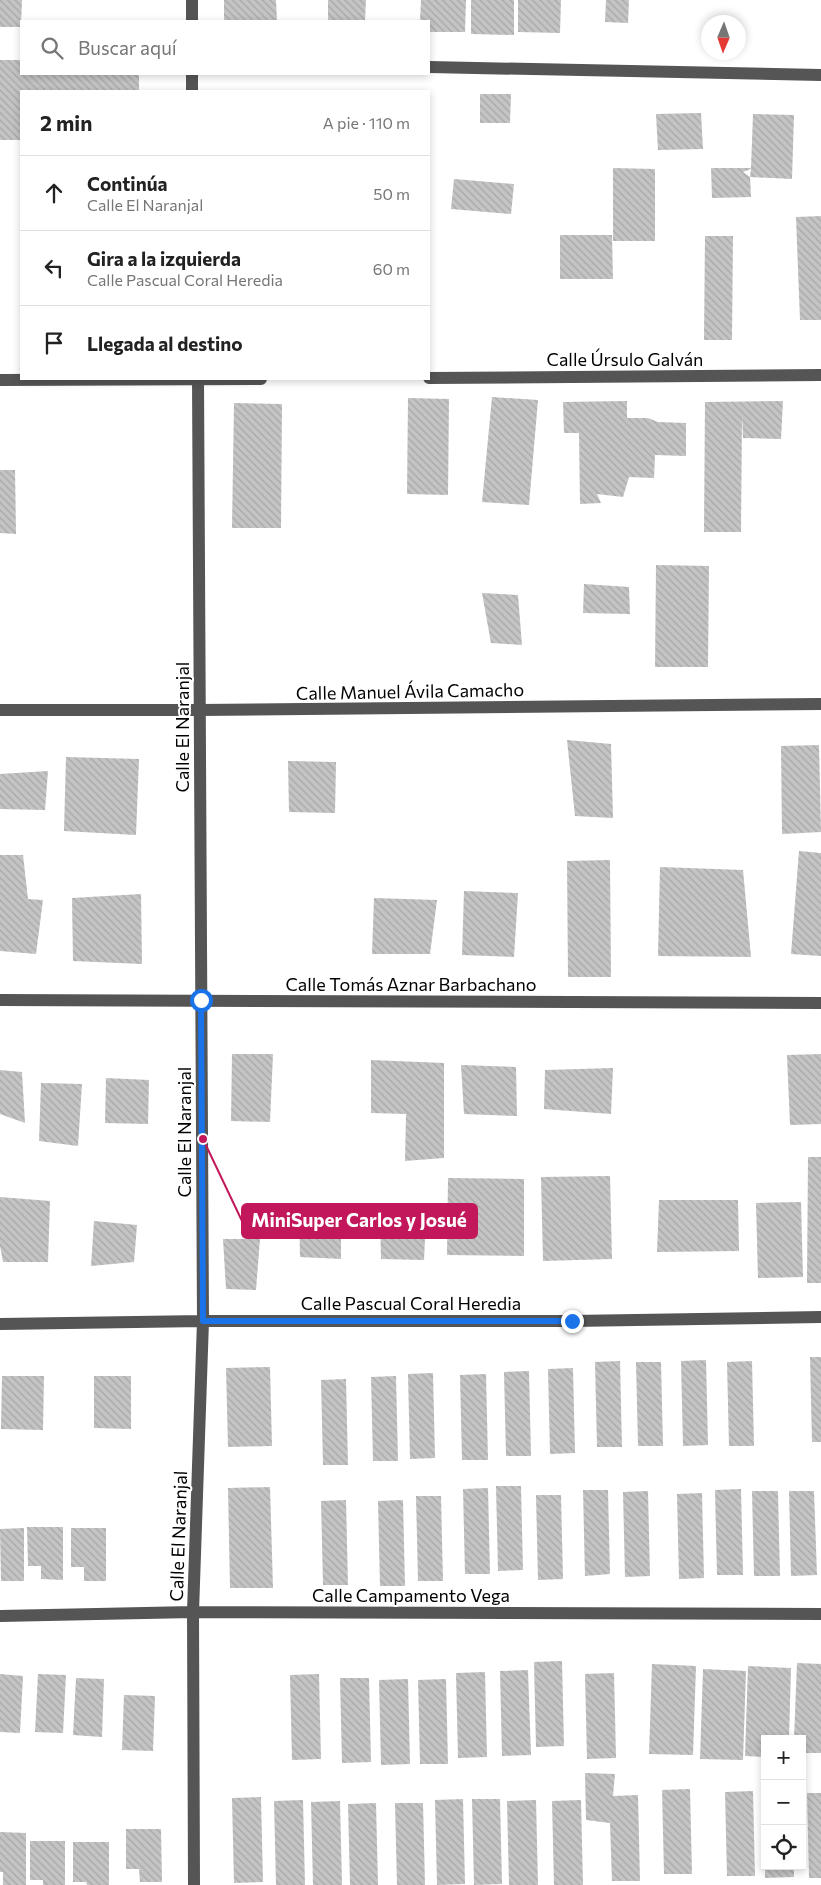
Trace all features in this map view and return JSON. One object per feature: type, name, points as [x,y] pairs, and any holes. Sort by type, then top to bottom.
[{"type":"street","points":[[192,0],[192,20]]},
{"type":"street","points":[[430,66],[821,75]]},
{"type":"street","points":[[192,75],[192,90]]},
{"type":"street","name":"Calle Úrsulo Galván","points":[[430,378],[821,376]]},
{"type":"street","points":[[0,380],[20,380]]},
{"type":"street","name":"Calle El Naranjal","points":[[194,1885],[193,1612],[203,1321],[198,380]]},
{"type":"street","name":"Calle Manuel Ávila Camacho","points":[[0,710],[821,704]]},
{"type":"street","name":"Calle Tomás Aznar Barbachano","points":[[0,1000],[821,1003]]},
{"type":"street","name":"Calle Pascual Coral Heredia","points":[[0,1324],[203,1321],[572,1321],[821,1317]]},
{"type":"street","name":"Calle Campamento Vega","points":[[0,1616],[193,1612],[821,1614]]},
{"type":"building","points":[[0,0],[22,0],[20,27],[0,27]]},
{"type":"building","points":[[224,0],[276,0],[277,20],[224,20]]},
{"type":"building","points":[[328,0],[366,0],[365,20],[328,20]]},
{"type":"building","points":[[421,0],[466,0],[465,32],[430,32],[430,20],[420,20]]},
{"type":"building","points":[[471,0],[514,0],[514,35],[471,34]]},
{"type":"building","points":[[518,0],[561,0],[560,33],[518,32]]},
{"type":"building","points":[[606,0],[629,0],[628,23],[605,22]]},
{"type":"building","points":[[0,60],[20,60],[20,75],[139,75],[139,90],[20,90],[20,140],[0,140]]},
{"type":"building","points":[[480,94],[511,94],[510,123],[480,123]]},
{"type":"building","points":[[701,113],[703,149],[658,150],[656,114]]},
{"type":"building","points":[[753,114],[794,115],[792,179],[750,177],[751,197],[712,198],[711,168],[751,168]],"holes":[[[751,169],[750,177],[743,172]]]},
{"type":"building","points":[[613,168],[655,169],[655,241],[613,241]]},
{"type":"building","points":[[454,179],[514,184],[511,214],[451,209]]},
{"type":"building","points":[[821,216],[821,320],[800,320],[796,217]]},
{"type":"building","points":[[560,235],[612,235],[613,279],[560,279]]},
{"type":"building","points":[[705,236],[733,236],[732,340],[704,340]]},
{"type":"building","points":[[492,397],[538,400],[529,505],[482,502]]},
{"type":"building","points":[[408,398],[449,399],[448,495],[407,494]]},
{"type":"building","points":[[627,401],[627,418],[648,418],[658,422],[686,423],[686,456],[655,455],[654,478],[629,477],[623,497],[597,494],[601,503],[580,504],[579,433],[564,433],[563,402]]},
{"type":"building","points":[[783,401],[781,439],[743,438],[742,415],[741,532],[704,532],[705,402]]},
{"type":"building","points":[[234,403],[282,404],[281,528],[232,528]]},
{"type":"building","points":[[0,470],[15,470],[16,534],[0,533]]},
{"type":"building","points":[[656,565],[709,566],[708,667],[655,667]]},
{"type":"building","points":[[584,584],[629,587],[630,614],[583,613]]},
{"type":"building","points":[[482,593],[518,595],[522,645],[491,643]]},
{"type":"building","points":[[567,740],[611,744],[613,818],[575,816]]},
{"type":"building","points":[[819,745],[821,832],[782,834],[781,746]]},
{"type":"building","points":[[66,757],[139,759],[136,835],[64,831]]},
{"type":"building","points":[[288,761],[336,762],[335,813],[289,812]]},
{"type":"building","points":[[48,771],[45,810],[0,809],[0,774]]},
{"type":"building","points":[[799,851],[821,853],[821,956],[791,954]]},
{"type":"building","points":[[0,855],[23,855],[28,899],[43,900],[36,954],[0,951]]},
{"type":"building","points":[[610,860],[611,977],[568,977],[567,861]]},
{"type":"building","points":[[660,867],[743,870],[751,957],[658,956]]},
{"type":"building","points":[[464,891],[518,893],[514,957],[462,955]]},
{"type":"building","points":[[141,894],[142,964],[73,961],[72,898]]},
{"type":"building","points":[[374,898],[437,900],[430,954],[372,954]]},
{"type":"building","points":[[232,1054],[273,1054],[270,1122],[231,1121]]},
{"type":"building","points":[[821,1054],[821,1124],[790,1125],[787,1055]]},
{"type":"building","points":[[371,1060],[444,1063],[444,1158],[405,1161],[406,1114],[371,1113]]},
{"type":"building","points":[[461,1065],[516,1067],[517,1116],[464,1114]]},
{"type":"building","points":[[613,1068],[611,1114],[544,1109],[545,1070]]},
{"type":"building","points":[[0,1070],[22,1072],[25,1123],[0,1114]]},
{"type":"building","points":[[106,1078],[149,1080],[148,1124],[105,1123]]},
{"type":"building","points":[[41,1083],[82,1084],[78,1146],[39,1141]]},
{"type":"building","points":[[808,1157],[821,1157],[821,1283],[807,1283]]},
{"type":"building","points":[[610,1176],[612,1259],[543,1261],[541,1177]]},
{"type":"building","points":[[448,1178],[524,1179],[524,1256],[447,1255]]},
{"type":"building","points":[[0,1197],[50,1201],[48,1262],[3,1262],[0,1246]]},
{"type":"building","points":[[659,1200],[738,1200],[739,1251],[657,1252]]},
{"type":"building","points":[[801,1202],[803,1277],[758,1278],[756,1203]]},
{"type":"building","points":[[299,1210],[341,1214],[341,1259],[300,1257]]},
{"type":"building","points":[[380,1216],[426,1218],[424,1260],[381,1259]]},
{"type":"building","points":[[94,1221],[137,1225],[134,1262],[91,1266]]},
{"type":"building","points":[[223,1239],[260,1239],[256,1290],[226,1289]]},
{"type":"building","points":[[810,1357],[821,1357],[821,1442],[812,1442]]},
{"type":"building","points":[[706,1360],[708,1445],[683,1446],[681,1361]]},
{"type":"building","points":[[620,1361],[622,1447],[597,1447],[595,1362]]},
{"type":"building","points":[[752,1361],[754,1446],[729,1446],[727,1362]]},
{"type":"building","points":[[636,1362],[661,1362],[663,1446],[638,1446]]},
{"type":"building","points":[[270,1367],[272,1446],[228,1447],[226,1368]]},
{"type":"building","points":[[573,1368],[575,1453],[550,1454],[548,1369]]},
{"type":"building","points":[[529,1371],[531,1456],[506,1456],[504,1372]]},
{"type":"building","points":[[433,1373],[435,1458],[410,1459],[408,1374]]},
{"type":"building","points":[[486,1374],[488,1460],[462,1460],[460,1375]]},
{"type":"building","points":[[2,1376],[44,1376],[43,1430],[1,1429]]},
{"type":"building","points":[[94,1376],[131,1376],[131,1429],[94,1428]]},
{"type":"building","points":[[396,1376],[398,1461],[373,1461],[371,1377]]},
{"type":"building","points":[[346,1379],[348,1465],[323,1465],[321,1380]]},
{"type":"building","points":[[496,1486],[521,1486],[523,1570],[498,1571]]},
{"type":"building","points":[[270,1487],[273,1588],[230,1588],[228,1488]]},
{"type":"building","points":[[488,1488],[490,1574],[465,1574],[463,1489]]},
{"type":"building","points":[[741,1489],[743,1575],[717,1575],[715,1490]]},
{"type":"building","points":[[583,1490],[608,1490],[610,1574],[585,1576]]},
{"type":"building","points":[[648,1491],[650,1576],[625,1577],[623,1492]]},
{"type":"building","points":[[752,1491],[778,1491],[780,1576],[754,1576]]},
{"type":"building","points":[[789,1491],[814,1491],[817,1575],[791,1576]]},
{"type":"building","points":[[702,1493],[704,1578],[679,1579],[677,1494]]},
{"type":"building","points":[[536,1495],[561,1495],[563,1579],[538,1580]]},
{"type":"building","points":[[416,1496],[441,1496],[443,1581],[418,1581]]},
{"type":"building","points":[[346,1500],[348,1585],[323,1585],[321,1501]]},
{"type":"building","points":[[403,1500],[405,1586],[380,1586],[378,1501]]},
{"type":"building","points":[[27,1527],[63,1527],[63,1580],[41,1579],[41,1566],[28,1566]]},
{"type":"building","points":[[24,1528],[24,1581],[1,1581],[0,1529]]},
{"type":"building","points":[[71,1528],[106,1528],[106,1581],[84,1581],[84,1567],[71,1567]]},
{"type":"building","points":[[562,1661],[564,1746],[536,1747],[534,1662]]},
{"type":"building","points":[[797,1663],[821,1664],[821,1753],[806,1753],[806,1735],[794,1735]]},
{"type":"building","points":[[652,1664],[696,1666],[693,1755],[649,1754]]},
{"type":"building","points":[[748,1666],[791,1668],[789,1735],[761,1735],[761,1757],[745,1756]]},
{"type":"building","points":[[703,1669],[746,1671],[743,1760],[700,1759]]},
{"type":"building","points":[[528,1670],[531,1755],[502,1756],[500,1671]]},
{"type":"building","points":[[485,1672],[487,1757],[458,1758],[456,1673]]},
{"type":"building","points":[[614,1673],[616,1758],[587,1759],[585,1674]]},
{"type":"building","points":[[0,1674],[23,1676],[20,1733],[0,1732]]},
{"type":"building","points":[[38,1674],[66,1675],[63,1733],[35,1732]]},
{"type":"building","points":[[319,1674],[321,1759],[292,1760],[290,1675]]},
{"type":"building","points":[[76,1678],[104,1679],[102,1737],[73,1735]]},
{"type":"building","points":[[340,1678],[369,1678],[371,1762],[342,1763]]},
{"type":"building","points":[[408,1679],[410,1764],[381,1765],[379,1680]]},
{"type":"building","points":[[446,1679],[448,1764],[420,1764],[418,1680]]},
{"type":"building","points":[[124,1695],[155,1696],[153,1751],[122,1750]]},
{"type":"building","points":[[585,1773],[615,1774],[613,1796],[638,1795],[640,1881],[612,1881],[610,1823],[586,1820]]},
{"type":"building","points":[[690,1789],[692,1874],[664,1874],[662,1790]]},
{"type":"building","points":[[753,1791],[755,1876],[727,1876],[725,1792]]},
{"type":"building","points":[[807,1793],[821,1793],[821,1878],[809,1878]]},
{"type":"building","points":[[261,1797],[263,1882],[234,1883],[232,1798]]},
{"type":"building","points":[[463,1799],[465,1884],[437,1885],[435,1800]]},
{"type":"building","points":[[472,1799],[500,1799],[502,1884],[474,1885]]},
{"type":"building","points":[[303,1800],[305,1885],[276,1885],[274,1801]]},
{"type":"building","points":[[536,1800],[538,1885],[509,1885],[507,1801]]},
{"type":"building","points":[[581,1800],[583,1885],[554,1885],[552,1801]]},
{"type":"building","points":[[340,1801],[342,1885],[313,1885],[311,1802]]},
{"type":"building","points":[[376,1803],[378,1885],[350,1885],[348,1804]]},
{"type":"building","points":[[395,1803],[423,1803],[425,1885],[397,1885]]},
{"type":"building","points":[[126,1829],[161,1829],[162,1882],[140,1882],[139,1869],[126,1869]]},
{"type":"building","points":[[0,1832],[26,1833],[26,1885],[3,1885],[3,1872],[0,1872]]},
{"type":"building","points":[[30,1841],[65,1841],[65,1885],[43,1885],[43,1880],[30,1880]]},
{"type":"building","points":[[73,1842],[109,1842],[109,1885],[87,1885],[86,1882],[73,1882]]},
{"type":"building","points":[[765,1870],[794,1870],[794,1877],[765,1878]]},
{"type":"place","name":"MiniSuper Carlos y Josué","points":[[203,1139]]},
{"type":"route","points":[[201,1000],[203,1321],[572,1321]]}]
